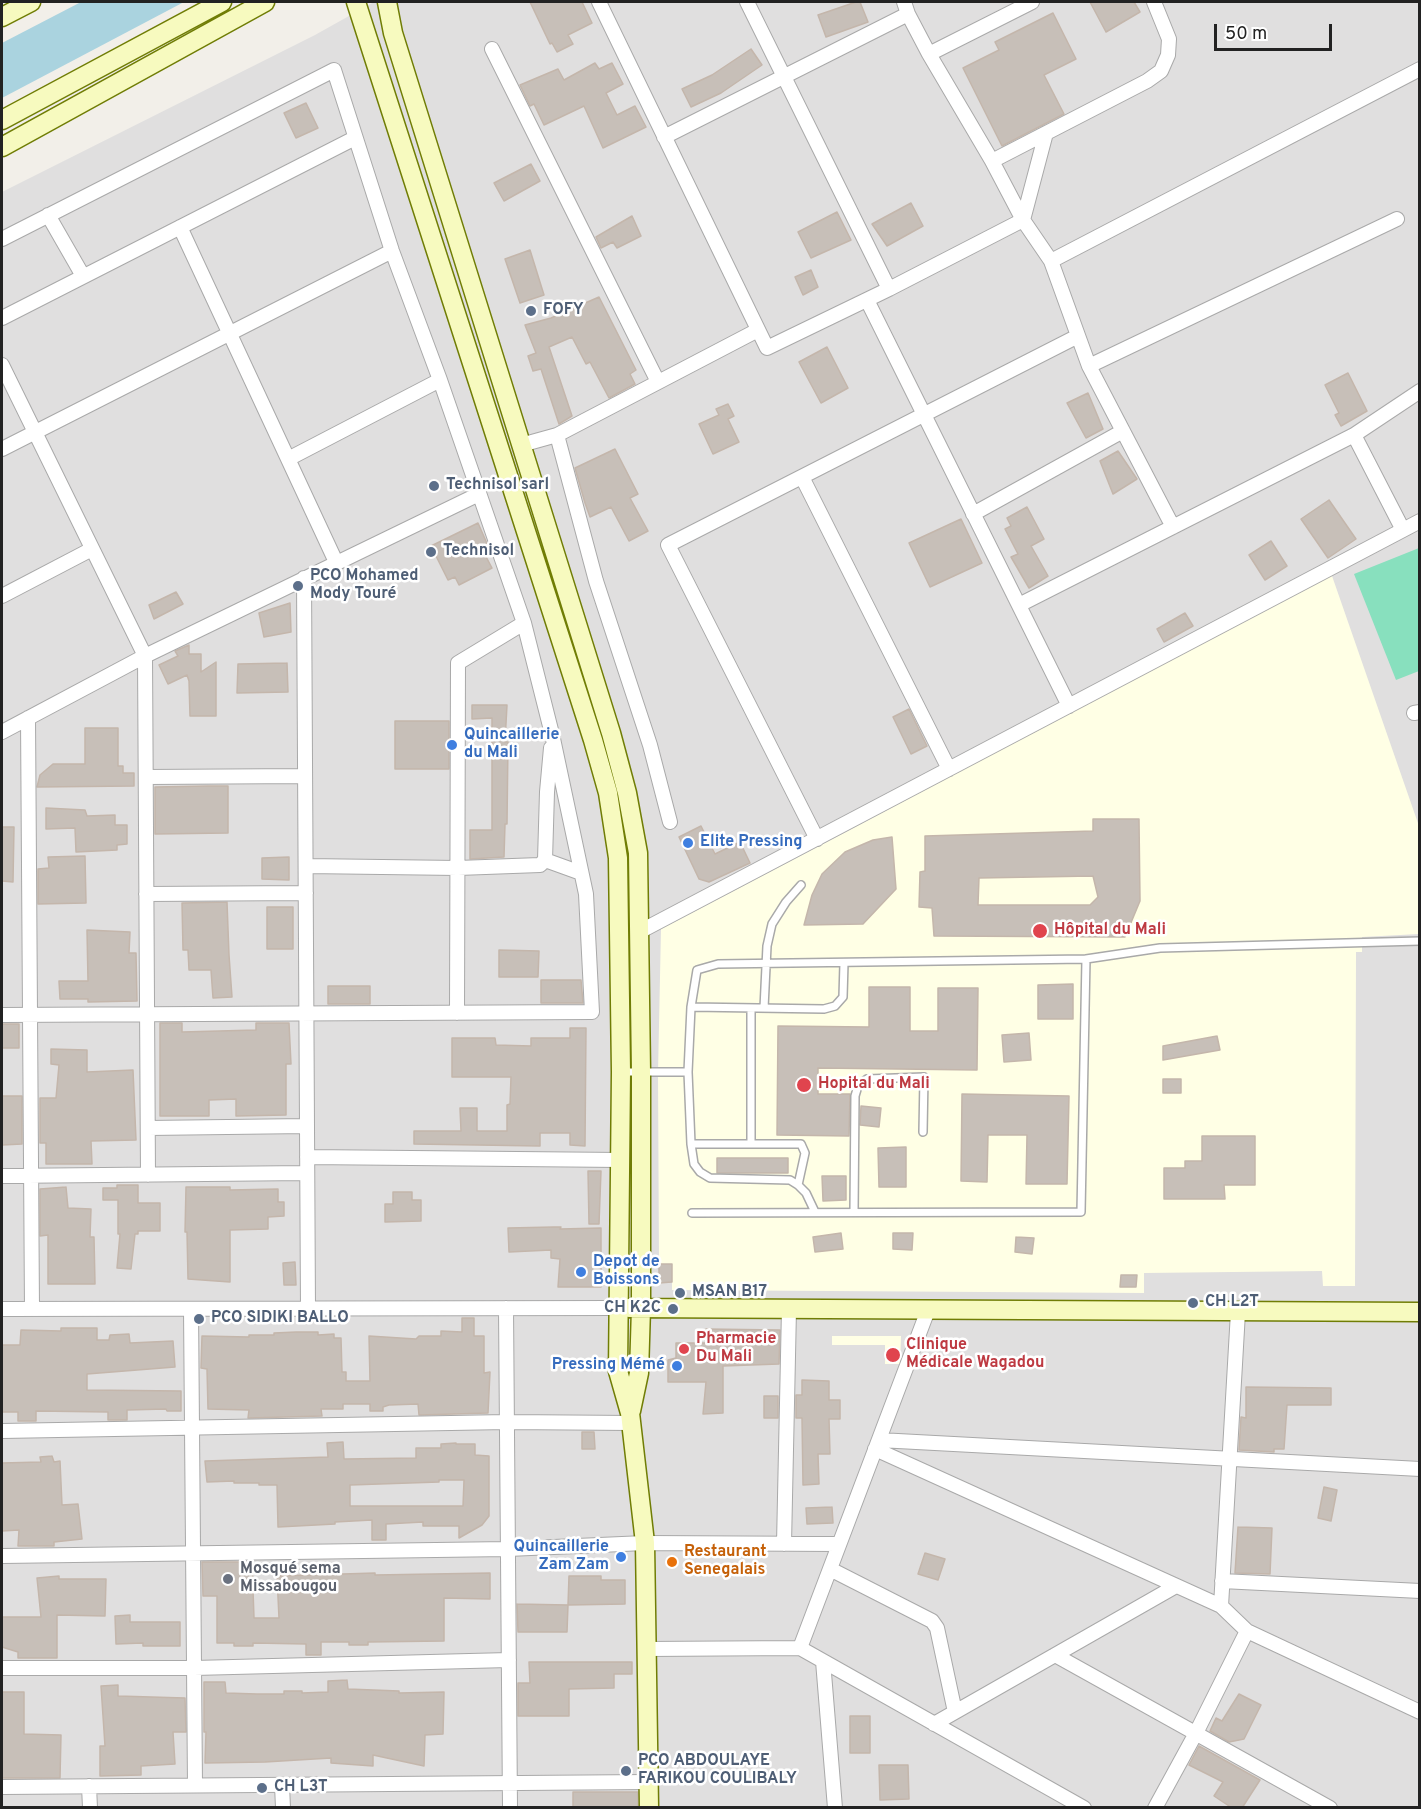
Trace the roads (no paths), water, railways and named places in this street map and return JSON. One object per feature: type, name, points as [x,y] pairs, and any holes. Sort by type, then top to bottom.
[{"type":"street","points":[[2,17],[31,2]]},
{"type":"street","points":[[2,120],[222,2]]},
{"type":"street","points":[[2,147],[265,2]]},
{"type":"street","points":[[387,2],[393,33],[611,733],[627,793],[638,853],[641,1308],[639,1373],[631,1418]]},
{"type":"street","points":[[599,2],[767,348],[1023,220],[1047,133]]},
{"type":"street","points":[[747,2],[889,289]]},
{"type":"street","points":[[929,54],[1032,2]]},
{"type":"street","points":[[992,161],[1147,81],[1161,71],[1168,55],[1169,39],[1154,2]]},
{"type":"street","points":[[354,5],[594,740],[608,793],[618,858],[621,1072],[618,1371],[631,1418],[645,1543],[649,1808]]},
{"type":"street","points":[[664,137],[784,76],[906,8],[929,54],[992,161],[1023,220],[1051,261],[1089,366],[1173,527]]},
{"type":"street","points":[[492,49],[658,382]]},
{"type":"street","points":[[1051,261],[1419,69]]},
{"type":"street","points":[[2,239],[334,70],[392,251],[440,380],[524,623],[552,734],[586,894],[592,1012],[2,1016]]},
{"type":"street","points":[[2,318],[355,138]]},
{"type":"street","points":[[48,215],[83,276]]},
{"type":"street","points":[[1089,366],[1397,219]]},
{"type":"street","points":[[180,227],[336,562]]},
{"type":"street","points":[[2,449],[392,251]]},
{"type":"street","points":[[867,300],[1069,706]]},
{"type":"street","points":[[521,445],[556,435],[758,330]]},
{"type":"street","points":[[817,839],[668,545],[1078,336]]},
{"type":"street","points":[[2,365],[145,656],[148,1175]]},
{"type":"street","points":[[288,459],[440,380]]},
{"type":"street","points":[[1019,605],[1354,435],[1419,391]]},
{"type":"street","points":[[973,514],[1124,432]]},
{"type":"street","points":[[556,435],[596,581],[650,745],[670,822]]},
{"type":"street","points":[[1354,435],[1403,530]]},
{"type":"street","points":[[802,477],[949,769]]},
{"type":"street","points":[[2,732],[145,656],[479,494]]},
{"type":"street","points":[[639,932],[1419,521]]},
{"type":"street","points":[[2,596],[92,549]]},
{"type":"street","points":[[304,578],[308,1309]]},
{"type":"street","points":[[457,1013],[458,663],[524,623]]},
{"type":"street","points":[[28,718],[32,1309]]},
{"type":"street","points":[[306,866],[458,868],[540,865],[545,860],[552,734]]},
{"type":"street","points":[[146,777],[305,776]]},
{"type":"street","points":[[545,860],[581,873]]},
{"type":"street","points":[[146,894],[306,893]]},
{"type":"street","points":[[148,1128],[307,1126]]},
{"type":"street","points":[[308,1157],[621,1160]]},
{"type":"street","points":[[2,1176],[308,1173]]},
{"type":"street","points":[[506,1308],[510,1808]]},
{"type":"street","points":[[2,1309],[641,1308],[1419,1312]]},
{"type":"street","points":[[191,1309],[195,1785]]},
{"type":"street","points":[[784,1544],[789,1309]]},
{"type":"street","points":[[800,1648],[928,1310]]},
{"type":"street","points":[[1221,1606],[1238,1311]]},
{"type":"street","points":[[2,1431],[631,1418]]},
{"type":"street","points":[[877,1444],[1419,1469]]},
{"type":"street","points":[[877,1444],[1221,1606],[1247,1631],[1419,1712]]},
{"type":"street","points":[[2,1556],[508,1549],[645,1543],[839,1544]]},
{"type":"street","points":[[830,1569],[932,1621],[938,1628],[956,1712]]},
{"type":"street","points":[[1222,1581],[1419,1591]]},
{"type":"street","points":[[934,1724],[1176,1586]]},
{"type":"street","points":[[1155,1808],[1247,1631]]},
{"type":"street","points":[[646,1649],[800,1648],[1082,1807]]},
{"type":"street","points":[[1055,1655],[1330,1808]]},
{"type":"street","points":[[2,1668],[194,1668],[509,1660]]},
{"type":"street","points":[[823,1661],[835,1808]]},
{"type":"street","points":[[2,1787],[649,1782]]},
{"type":"street","points":[[282,1785],[283,1808]]},
{"type":"street","points":[[89,1786],[90,1808]]},
{"type":"street","points":[[1058,1808],[1082,1807]]},
{"type":"lane","points":[[764,1008],[765,964],[772,924],[786,902],[801,885]]},
{"type":"lane","points":[[815,1212],[806,1193],[790,1180],[710,1178],[700,1172],[694,1164],[688,1072],[691,1007],[697,970],[718,964],[1086,959],[1160,948],[1419,941]]},
{"type":"lane","points":[[692,1213],[1081,1212],[1086,959]]},
{"type":"lane","points":[[691,1007],[824,1008],[835,1006],[843,997],[844,963]]},
{"type":"lane","points":[[751,1008],[751,1144]]},
{"type":"lane","points":[[621,1072],[688,1072]]},
{"type":"lane","points":[[854,1212],[855,1096],[858,1086],[867,1079],[924,1077],[923,1132]]},
{"type":"lane","points":[[692,1144],[801,1144],[805,1153],[798,1185]]},
{"type":"water","points":[[81,2],[184,2],[2,98],[2,43]]},
{"type":"place","name":"FOFY","points":[[531,311]]},
{"type":"place","name":"Technisol sarl","points":[[434,486]]},
{"type":"place","name":"Technisol","points":[[431,552]]},
{"type":"place","name":"PCO Mohamed Mody Touré","points":[[298,586]]},
{"type":"place","name":"Quincaillerie du Mali","points":[[452,745]]},
{"type":"place","name":"Elite Pressing","points":[[688,843]]},
{"type":"place","name":"Hôpital du Mali","points":[[1040,931]]},
{"type":"place","name":"Hopital du Mali","points":[[804,1085]]},
{"type":"place","name":"Depot de Boissons","points":[[581,1272]]},
{"type":"place","name":"MSAN B17","points":[[680,1293]]},
{"type":"place","name":"CH L2T","points":[[1193,1303]]},
{"type":"place","name":"CH K2C","points":[[673,1309]]},
{"type":"place","name":"PCO SIDIKI BALLO","points":[[199,1319]]},
{"type":"place","name":"Pharmacie Du Mali","points":[[684,1349]]},
{"type":"place","name":"Clinique Médicale Wagadou","points":[[893,1355]]},
{"type":"place","name":"Pressing Mémé","points":[[677,1366]]},
{"type":"place","name":"Quincaillerie Zam Zam","points":[[621,1557]]},
{"type":"place","name":"Restaurant Senegalais","points":[[672,1562]]},
{"type":"place","name":"Mosqué sema Missabougou","points":[[228,1579]]},
{"type":"place","name":"PCO ABDOULAYE FARIKOU COULIBALY","points":[[626,1771]]},
{"type":"place","name":"CH L3T","points":[[262,1788]]}]
